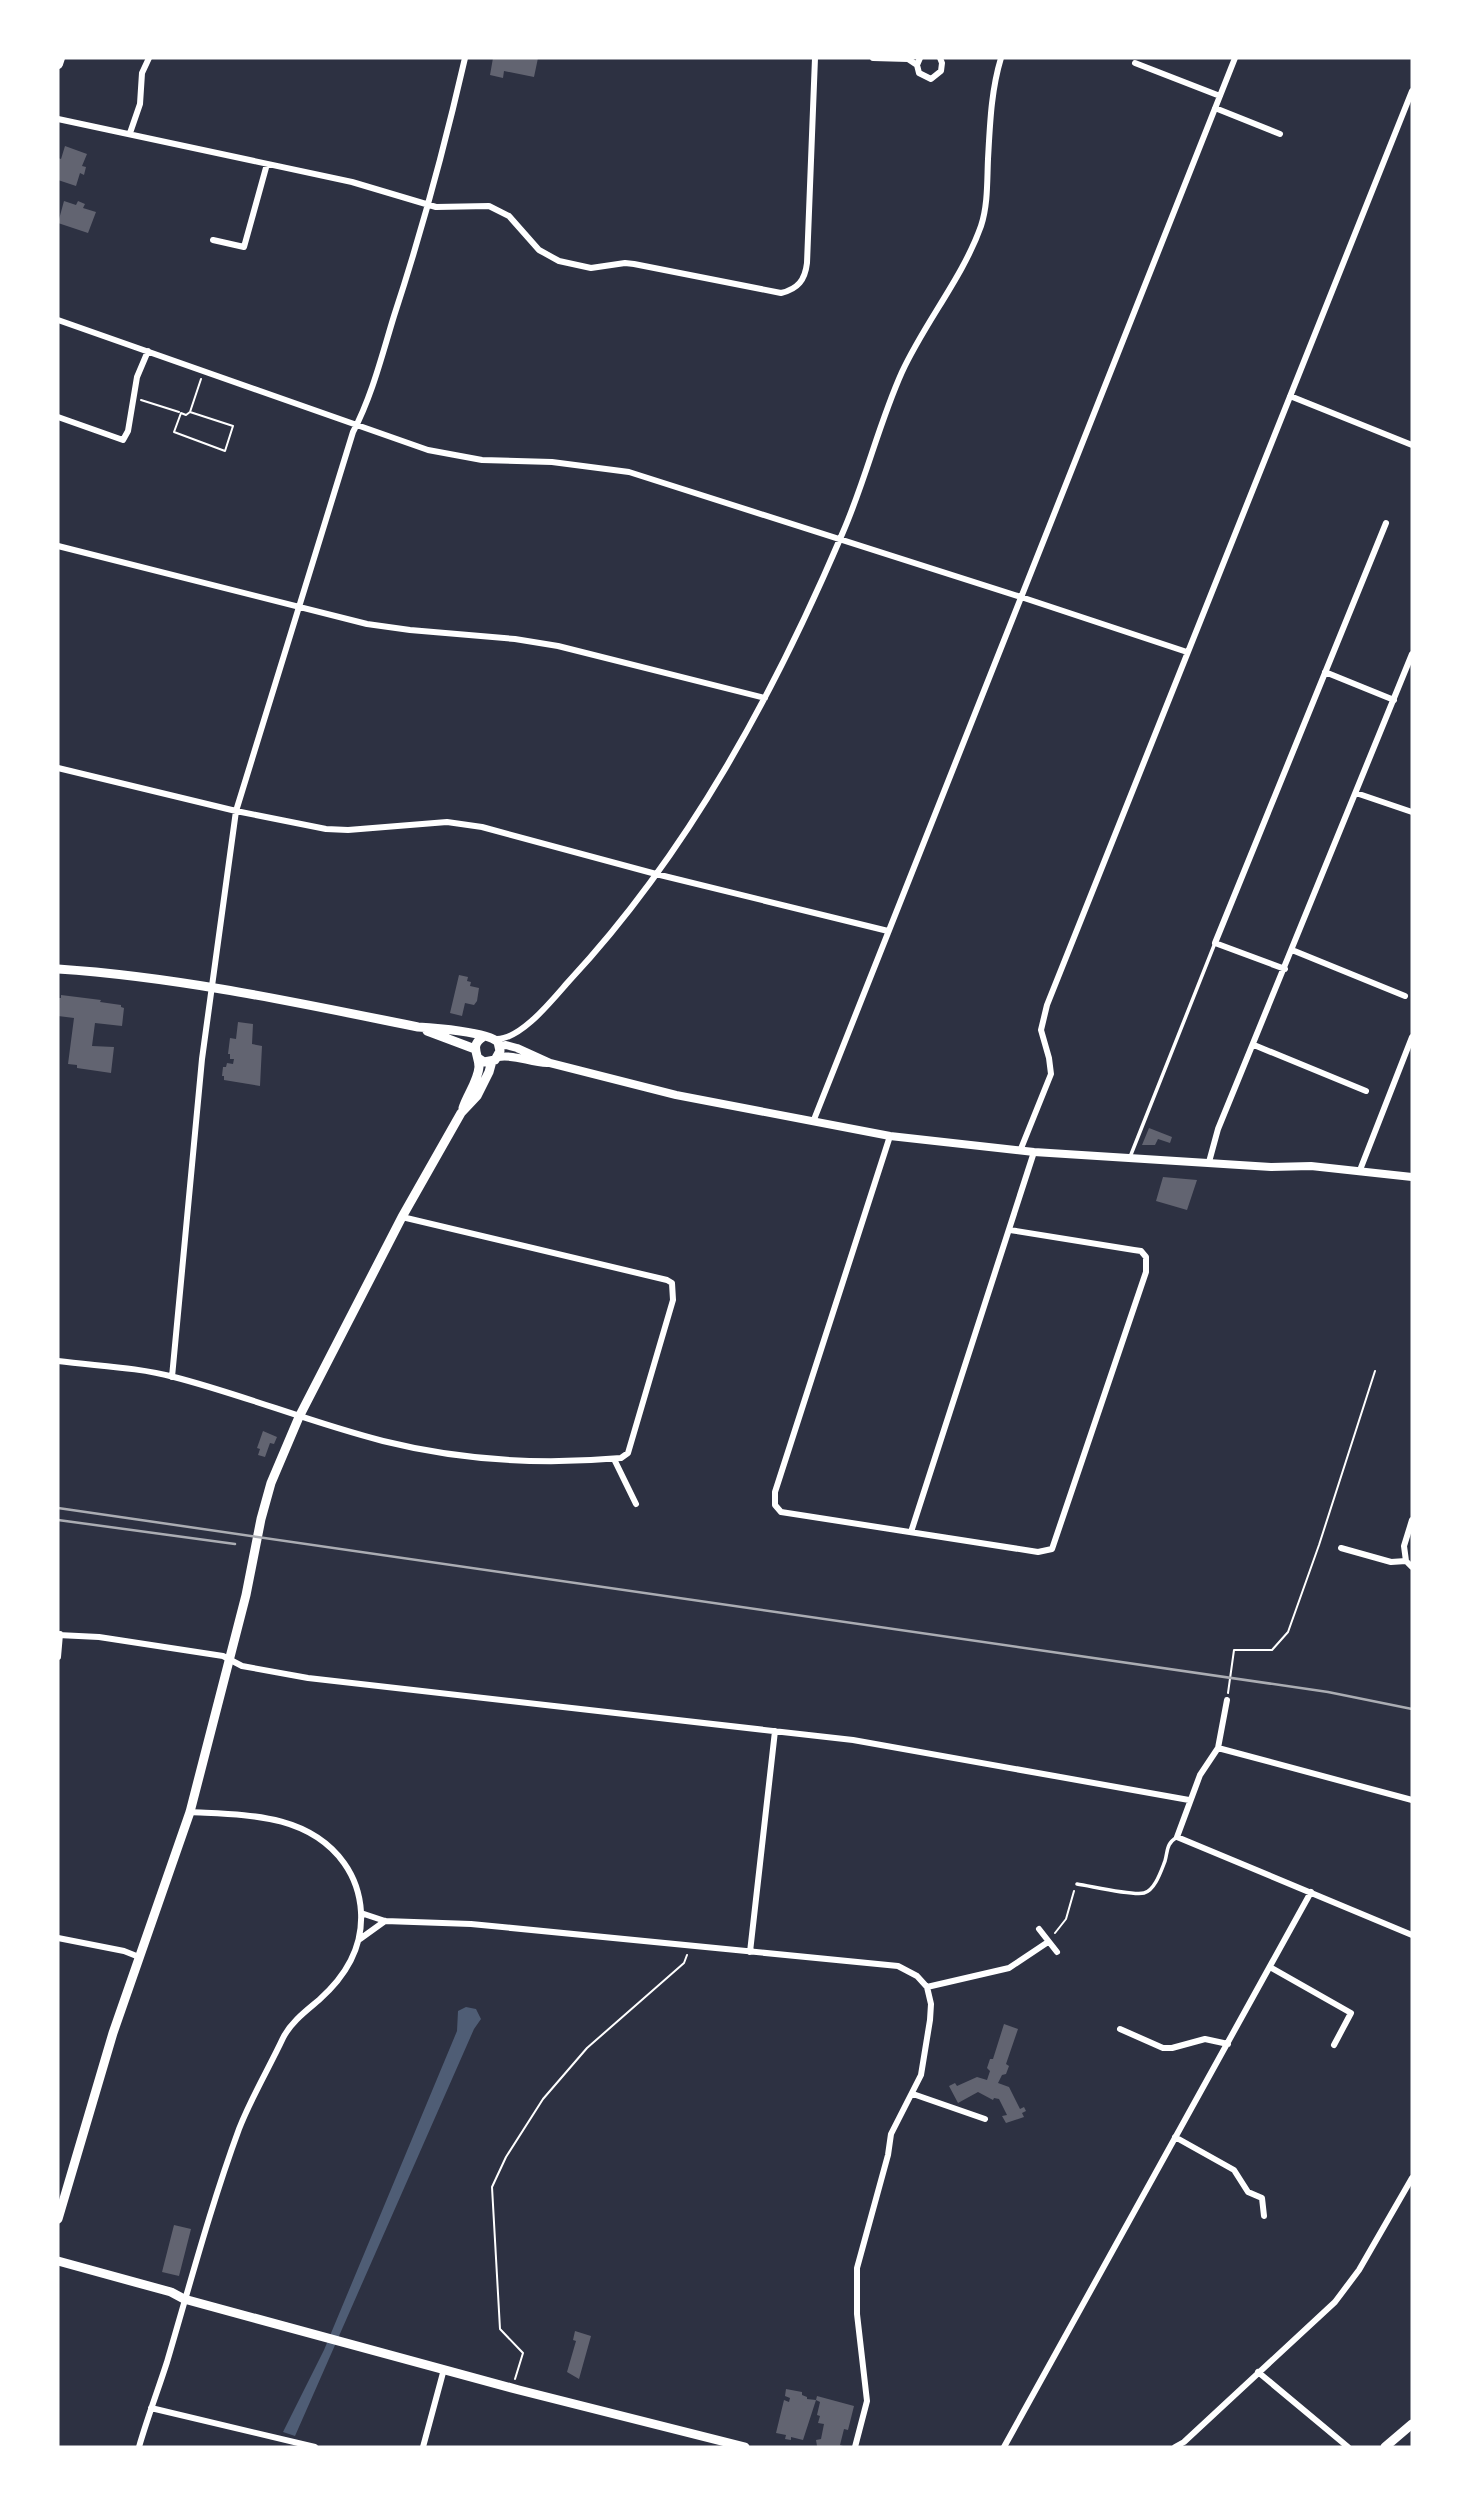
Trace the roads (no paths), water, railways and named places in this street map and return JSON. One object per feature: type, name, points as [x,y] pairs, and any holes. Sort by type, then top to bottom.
[{"type":"main road","points":[[58,64],[60,58]]},
{"type":"main road","points":[[58,969],[121,974],[418,1027],[447,1029],[498,1042],[495,1059],[487,1077],[477,1096],[461,1114],[402,1217],[299,1417],[271,1483],[261,1519],[252,1571],[190,1812],[113,2033],[58,2219]]},
{"type":"main road","points":[[418,1027],[476,1054],[484,1062],[495,1059]]},
{"type":"main road","points":[[461,1114],[467,1094],[478,1074],[476,1044],[483,1037]]},
{"type":"main road","points":[[58,2261],[171,2292],[184,2299],[512,2388],[722,2444],[745,2447]]},
{"type":"main road","points":[[1385,2447],[1412,2424]]},
{"type":"street","points":[[130,133],[139,104],[142,73],[149,58]]},
{"type":"street","points":[[172,1377],[211,989],[236,811],[357,424],[430,205],[465,58]]},
{"type":"street","points":[[58,119],[352,182],[436,207],[483,205],[497,209],[516,222],[543,253],[579,267],[600,268],[634,264],[776,294],[790,291],[804,278],[807,263],[815,58]]},
{"type":"street","points":[[873,58],[918,61],[922,76],[935,78],[943,67],[940,58]]},
{"type":"street","points":[[498,1042],[524,1027],[597,952],[682,837],[765,698],[840,539],[902,372],[982,224],[991,100],[1001,58]]},
{"type":"street","points":[[813,1122],[1236,58]]},
{"type":"street","points":[[1135,63],[1220,96]]},
{"type":"street","points":[[1020,1151],[1051,1074],[1042,1035],[1043,1019],[1412,92]]},
{"type":"street","points":[[1215,108],[1280,134]]},
{"type":"street","points":[[213,240],[244,247],[267,164]]},
{"type":"street","points":[[58,320],[428,450],[463,457],[552,462],[629,472],[1187,652]]},
{"type":"street","points":[[58,417],[123,440],[128,431],[137,377],[148,351]]},
{"type":"street","points":[[1290,396],[1412,445]]},
{"type":"street","points":[[1285,969],[1215,943],[1386,523]]},
{"type":"street","points":[[58,545],[367,624],[558,646],[765,698]]},
{"type":"street","points":[[1209,1163],[1219,1129],[1410,665],[1412,654]]},
{"type":"street","points":[[1325,673],[1394,700]]},
{"type":"street","points":[[58,768],[236,811],[326,828],[348,830],[464,824],[888,931]]},
{"type":"street","points":[[1356,793],[1412,812]]},
{"type":"street","points":[[1292,950],[1405,996]]},
{"type":"street","points":[[1360,1170],[1412,1037]]},
{"type":"street","points":[[498,1042],[550,1063],[668,1093],[890,1136],[1020,1151],[1271,1167],[1311,1166],[1412,1177]]},
{"type":"street","points":[[1254,1045],[1366,1091]]},
{"type":"street","points":[[495,1059],[514,1056],[538,1063],[550,1063]]},
{"type":"street","points":[[890,1136],[775,1492],[775,1505],[786,1514],[1038,1552],[1052,1549],[1146,1272],[1146,1257],[1141,1251],[1010,1230]]},
{"type":"street","points":[[911,1532],[1034,1152]]},
{"type":"street","points":[[58,1361],[172,1377],[384,1441],[443,1452],[555,1461],[614,1459],[625,1456],[631,1448],[673,1300],[672,1283],[667,1279],[402,1217]]},
{"type":"street","points":[[614,1459],[636,1504]]},
{"type":"street","points":[[1412,1520],[1404,1546],[1406,1560],[1412,1567]]},
{"type":"street","points":[[1341,1548],[1391,1562],[1406,1560]]},
{"type":"street","points":[[58,1657],[59,1634],[178,1648],[223,1656],[253,1668],[308,1678],[853,1740],[1189,1800]]},
{"type":"street","points":[[1227,1700],[1218,1748],[1200,1775],[1177,1838],[1412,1935]]},
{"type":"street","points":[[750,1952],[775,1731]]},
{"type":"street","points":[[1218,1748],[1412,1800]]},
{"type":"street","points":[[139,2447],[240,2126],[287,2032],[339,1979],[351,1962],[360,1939],[359,1895],[350,1872],[337,1853],[317,1835],[294,1825],[254,1816],[190,1812]]},
{"type":"street","points":[[1004,2447],[1311,1892]]},
{"type":"street","points":[[361,1913],[385,1920],[471,1924],[898,1966],[917,1976],[927,1987],[931,2004],[925,2057],[913,2094],[891,2134],[888,2155],[856,2268],[857,2314],[867,2401],[855,2447]]},
{"type":"street","points":[[360,1939],[385,1920]]},
{"type":"street","points":[[1039,1930],[1058,1952]]},
{"type":"street","points":[[58,1938],[124,1951],[139,1957]]},
{"type":"street","points":[[927,1987],[1009,1968],[1048,1941]]},
{"type":"street","points":[[1270,1967],[1351,2013],[1334,2045]]},
{"type":"street","points":[[1119,2029],[1163,2048],[1205,2039],[1228,2044]]},
{"type":"street","points":[[913,2094],[985,2119]]},
{"type":"street","points":[[1175,2137],[1234,2170],[1248,2192],[1262,2198],[1264,2216]]},
{"type":"street","points":[[1175,2447],[1184,2442],[1327,2310],[1351,2282],[1412,2178]]},
{"type":"street","points":[[423,2447],[444,2369]]},
{"type":"street","points":[[1258,2372],[1349,2447]]},
{"type":"street","points":[[151,2408],[315,2447]]},
{"type":"lane","points":[[1129,1159],[1215,943]]},
{"type":"lane","points":[[1077,1884],[1136,1894],[1146,1892],[1153,1887],[1170,1842],[1177,1838]]},
{"type":"water","points":[[466,2007],[476,2009],[481,2019],[474,2029],[295,2436],[283,2432],[324,2350],[457,2031],[458,2011]]},
{"type":"railway","points":[[58,1508],[1328,1692],[1412,1709]]},
{"type":"railway","points":[[58,1520],[235,1544]]}]
